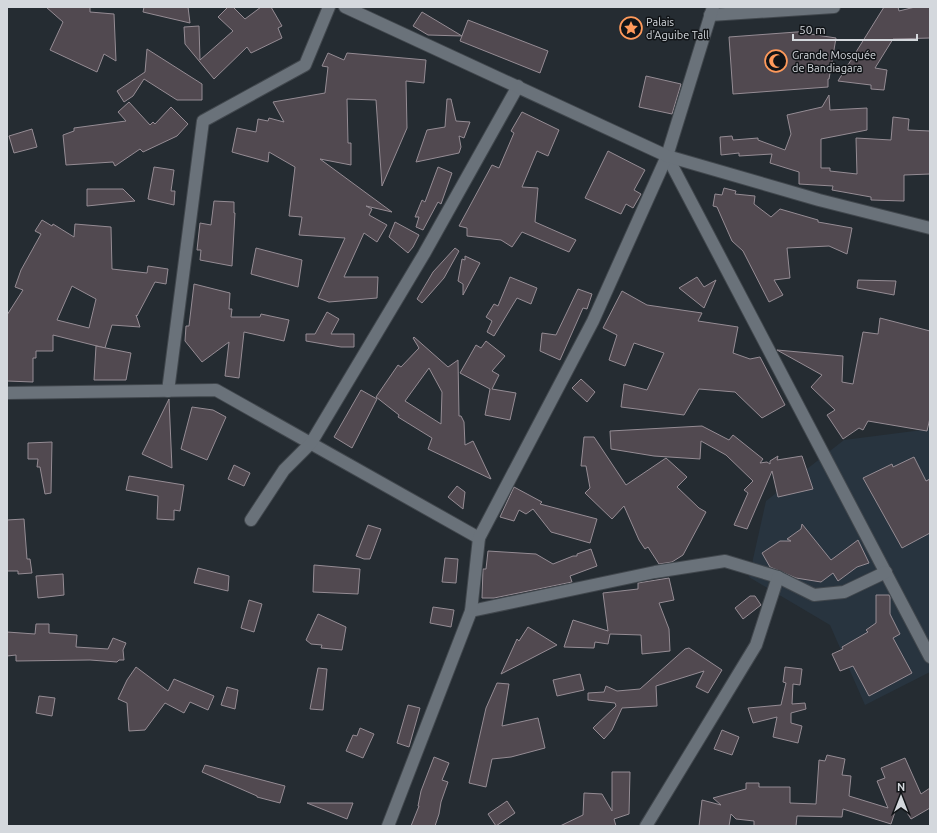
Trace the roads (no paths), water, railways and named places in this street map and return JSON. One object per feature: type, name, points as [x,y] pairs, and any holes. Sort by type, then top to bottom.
[{"type":"street","points":[[168,390],[203,120],[305,65],[329,7]]},
{"type":"street","points":[[345,7],[667,156],[819,200],[930,228]]},
{"type":"street","points":[[388,826],[471,611],[479,538],[593,321],[667,156],[712,11],[834,7]]},
{"type":"street","points":[[251,520],[284,470],[310,443],[424,254],[518,86]]},
{"type":"street","points":[[667,156],[930,657]]},
{"type":"street","points":[[7,393],[216,390],[479,538]]},
{"type":"street","points":[[471,611],[654,572],[725,561],[778,577],[814,595],[844,592],[886,572]]},
{"type":"street","points":[[646,826],[756,645],[778,577]]},
{"type":"place","name":"Palais d'Aguibe Tall","points":[[631,28]]},
{"type":"place","name":"Grande Mosquée de Bandiagara","points":[[776,61]]}]
